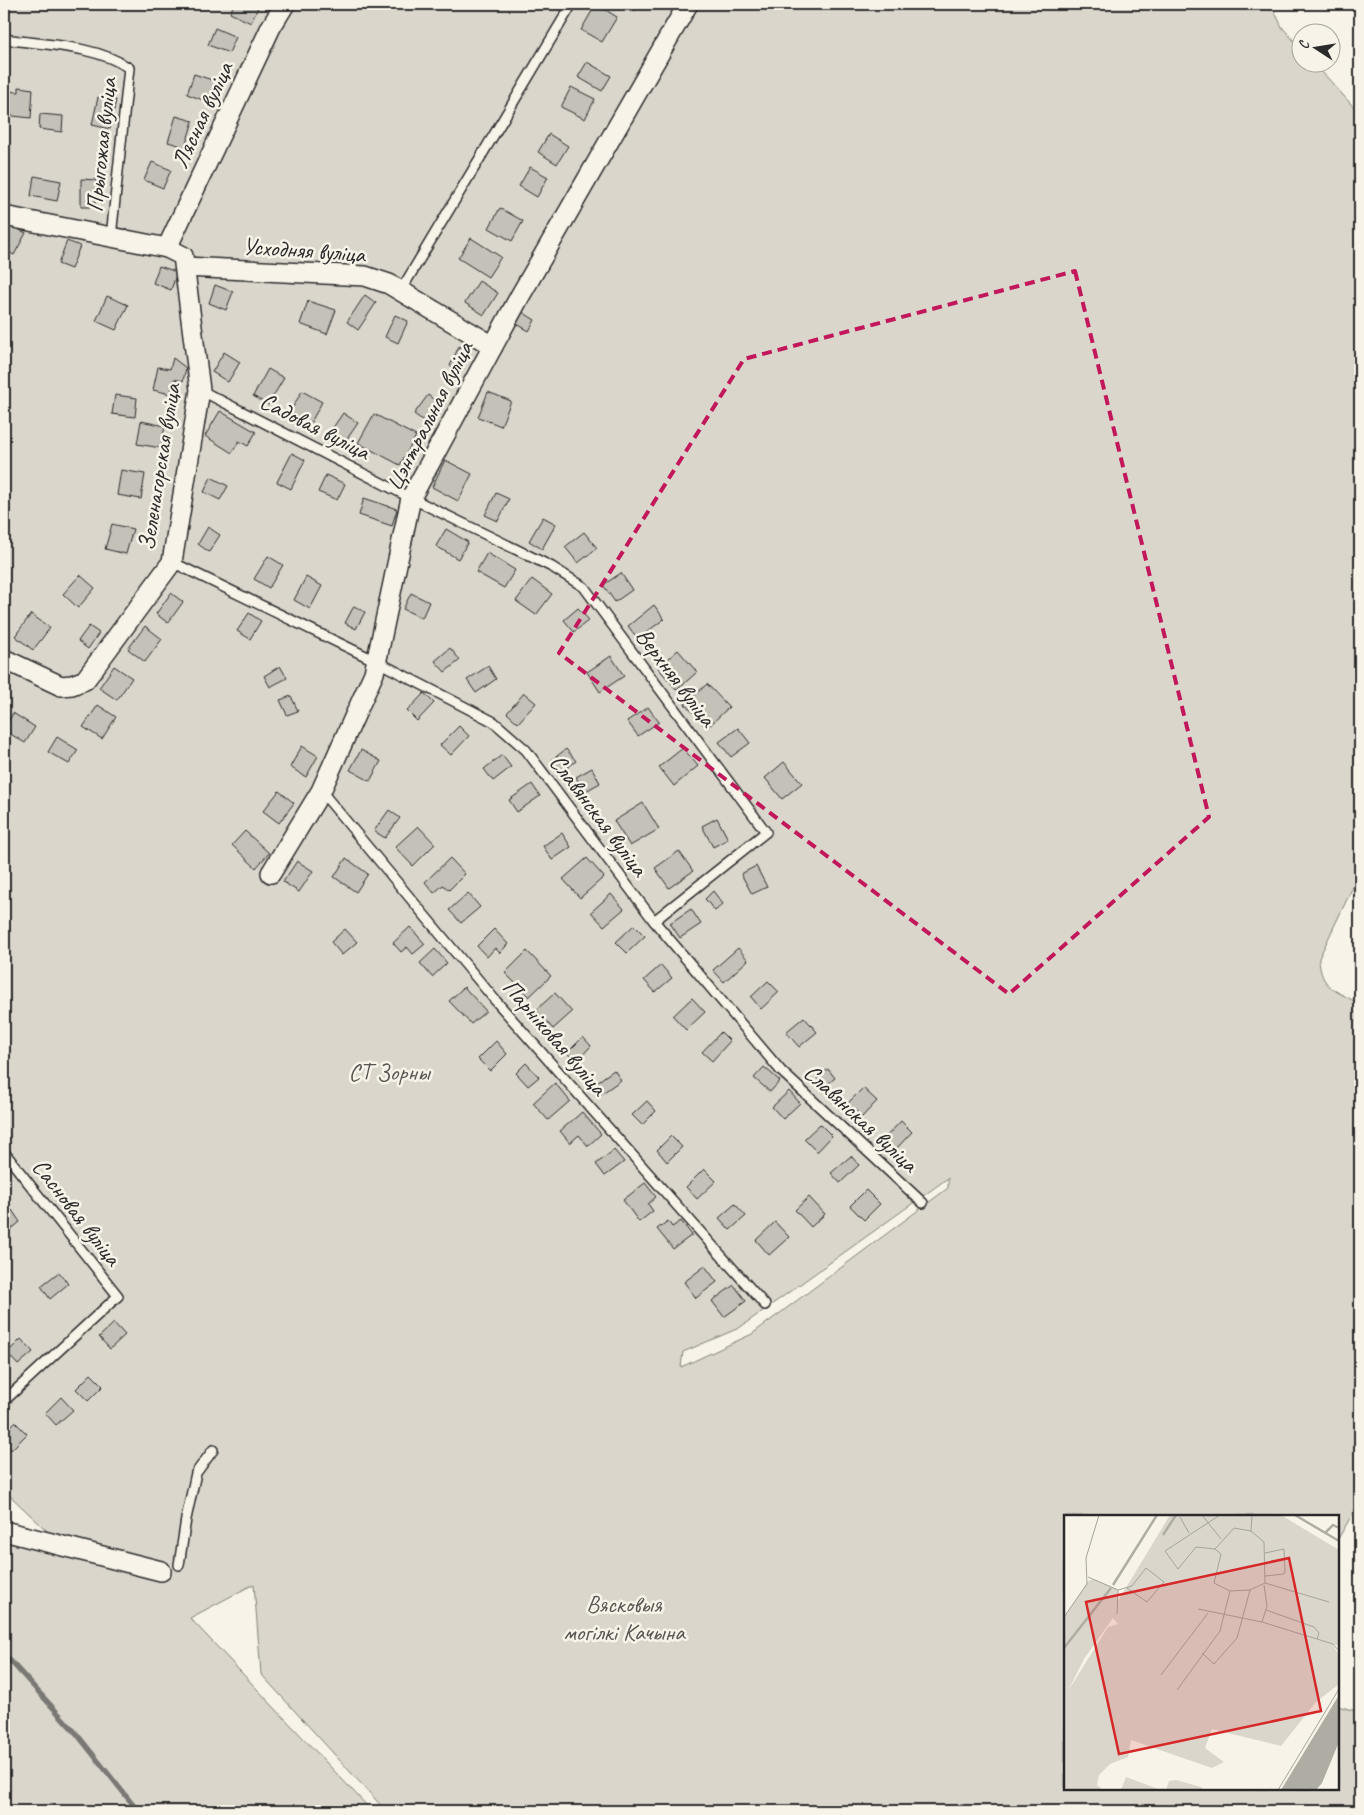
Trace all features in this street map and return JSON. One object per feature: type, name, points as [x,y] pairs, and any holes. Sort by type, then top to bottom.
[{"type":"street","name":"Лясная вуліца","points":[[167,248],[272,27],[285,4]]},
{"type":"street","name":"Цэнтральная вуліца","points":[[271,873],[321,791],[378,662],[411,498],[492,346],[688,4]]},
{"type":"street","points":[[4,216],[167,248],[183,256],[185,267]]},
{"type":"street","name":"Усходняя вуліца","points":[[185,267],[365,276],[389,284],[492,346]]},
{"type":"street","name":"Зеленагорская вуліца","points":[[4,659],[61,686],[72,685],[85,680],[172,562],[200,390],[185,267]]},
{"type":"street","points":[[4,1531],[170,1568]]},
{"type":"lane","points":[[400,292],[512,101],[572,4]]},
{"type":"lane","name":"Прыгожая вуліца","points":[[4,39],[97,53],[116,59],[129,68],[111,237]]},
{"type":"lane","name":"Садовая вуліца","points":[[200,390],[411,498]]},
{"type":"lane","name":"Верхняя вуліца","points":[[411,498],[552,567],[584,586],[766,832],[654,921]]},
{"type":"lane","name":"Славянская вуліца","points":[[172,562],[378,662],[494,722],[526,750],[654,921],[781,1071],[924,1203]]},
{"type":"lane","name":"Парніковая вуліца","points":[[321,791],[495,1000],[765,1305]]},
{"type":"lane","name":"Сасновая вуліца","points":[[4,1152],[118,1296],[4,1401]]},
{"type":"lane","points":[[170,1568],[186,1519],[196,1473],[214,1450]]},
{"type":"highlighted area","points":[[1075,271],[1209,817],[1009,994],[559,653],[744,359]]},
{"type":"green space","points":[[4,4],[1271,4],[1282,27],[1292,39],[1292,72],[1322,72],[1360,114],[1360,872],[1319,958],[1320,968],[1326,983],[1337,992],[1360,1004],[1360,1501],[1339,1537],[1339,1515],[1064,1515],[1064,1790],[1339,1790],[1339,1706],[1360,1712],[1360,1811],[386,1811],[261,1674],[254,1584],[190,1618],[372,1811],[4,1811],[4,1531],[63,1546],[4,1490]],"holes":[[[948,1178],[948,1188],[752,1334],[681,1367],[683,1352],[739,1328]]]},
{"type":"green space","points":[[1324,4],[1360,4],[1360,11]]},
{"type":"building","points":[[234,4],[259,5],[251,23],[230,13]]},
{"type":"building","points":[[596,4],[617,17],[602,42],[581,30]]},
{"type":"building","points":[[621,4],[639,4],[634,12]]},
{"type":"building","points":[[215,28],[236,37],[229,53],[208,45]]},
{"type":"building","points":[[587,62],[611,76],[602,91],[578,77]]},
{"type":"building","points":[[194,74],[218,82],[211,103],[187,94]]},
{"type":"building","points":[[19,87],[33,89],[31,118],[4,115],[4,91],[19,92]]},
{"type":"building","points":[[571,87],[595,99],[585,119],[561,107]]},
{"type":"building","points":[[98,97],[116,100],[110,129],[92,125]]},
{"type":"building","points":[[40,114],[63,116],[62,132],[39,129]]},
{"type":"building","points":[[176,116],[193,121],[185,147],[168,142]]},
{"type":"building","points":[[549,134],[568,146],[557,164],[538,152]]},
{"type":"building","points":[[5,151],[7,183],[4,183]]},
{"type":"building","points":[[152,162],[171,170],[163,188],[144,180]]},
{"type":"building","points":[[530,167],[548,177],[537,197],[519,186]]},
{"type":"building","points":[[34,176],[61,181],[57,201],[31,196]]},
{"type":"building","points":[[81,179],[96,180],[95,207],[81,207]]},
{"type":"building","points":[[500,208],[523,221],[512,241],[489,228]]},
{"type":"building","points":[[11,226],[26,233],[14,255],[4,250],[4,241]]},
{"type":"building","points":[[471,238],[501,257],[488,277],[458,258]]},
{"type":"building","points":[[67,241],[80,246],[71,269],[58,264]]},
{"type":"building","points":[[159,266],[177,272],[171,290],[153,283]]},
{"type":"building","points":[[479,281],[498,293],[484,315],[465,303]]},
{"type":"building","points":[[215,285],[233,292],[226,310],[209,303]]},
{"type":"building","points":[[365,295],[376,303],[358,330],[347,322]]},
{"type":"building","points":[[107,296],[128,305],[116,330],[96,321]]},
{"type":"building","points":[[308,301],[336,310],[327,334],[300,324]]},
{"type":"building","points":[[519,310],[535,320],[529,331],[512,321]]},
{"type":"building","points":[[395,315],[408,321],[398,343],[385,337]]},
{"type":"building","points":[[459,346],[471,352],[461,372],[450,366]]},
{"type":"building","points":[[224,352],[240,362],[228,382],[212,372]]},
{"type":"building","points":[[173,358],[186,368],[183,381],[174,379],[171,394],[153,390],[158,367],[170,369]]},
{"type":"building","points":[[268,369],[284,378],[268,405],[253,396]]},
{"type":"building","points":[[302,391],[322,402],[310,424],[290,412]]},
{"type":"building","points":[[488,392],[511,401],[501,426],[478,417]]},
{"type":"building","points":[[115,395],[137,398],[135,417],[112,414]]},
{"type":"building","points":[[428,395],[438,403],[425,422],[414,414]]},
{"type":"building","points":[[220,411],[256,432],[248,446],[239,441],[232,453],[205,436]]},
{"type":"building","points":[[343,413],[358,423],[345,442],[330,432]]},
{"type":"building","points":[[374,414],[416,436],[400,465],[358,443]]},
{"type":"building","points":[[141,421],[165,426],[161,448],[137,444]]},
{"type":"building","points":[[292,453],[305,460],[291,489],[277,482]]},
{"type":"building","points":[[445,460],[472,474],[458,501],[432,487]]},
{"type":"building","points":[[121,470],[145,474],[141,499],[117,495]]},
{"type":"building","points":[[326,475],[345,484],[337,500],[318,492]]},
{"type":"building","points":[[211,477],[228,486],[220,500],[204,492]]},
{"type":"building","points":[[496,493],[509,499],[498,521],[485,515]]},
{"type":"building","points":[[364,498],[397,509],[392,526],[359,515]]},
{"type":"building","points":[[543,517],[556,524],[542,549],[529,541]]},
{"type":"building","points":[[112,524],[133,529],[126,554],[105,549]]},
{"type":"building","points":[[208,527],[220,535],[209,552],[198,544]]},
{"type":"building","points":[[446,529],[468,542],[458,559],[436,546]]},
{"type":"building","points":[[584,532],[597,548],[578,563],[565,547]]},
{"type":"building","points":[[487,553],[515,570],[504,588],[476,572]]},
{"type":"building","points":[[268,556],[283,565],[269,588],[254,579]]},
{"type":"building","points":[[621,573],[632,590],[615,602],[603,585]]},
{"type":"building","points":[[80,575],[95,588],[78,608],[63,594]]},
{"type":"building","points":[[306,577],[322,586],[310,609],[294,600]]},
{"type":"building","points":[[532,579],[552,594],[536,615],[516,601]]},
{"type":"building","points":[[171,593],[183,602],[168,623],[156,614]]},
{"type":"building","points":[[411,593],[429,602],[422,618],[403,609]]},
{"type":"building","points":[[654,605],[664,619],[638,639],[628,626]]},
{"type":"building","points":[[354,606],[365,612],[356,629],[345,623]]},
{"type":"building","points":[[578,608],[589,620],[574,632],[564,620]]},
{"type":"building","points":[[249,613],[261,621],[250,639],[237,631]]},
{"type":"building","points":[[31,614],[50,628],[33,650],[15,636]]},
{"type":"building","points":[[89,626],[99,633],[88,649],[78,641]]},
{"type":"building","points":[[145,626],[162,639],[145,662],[128,649]]},
{"type":"building","points":[[450,648],[460,660],[445,672],[435,661]]},
{"type":"building","points":[[678,650],[697,672],[677,690],[658,668]]},
{"type":"building","points":[[611,656],[624,676],[600,692],[587,672]]},
{"type":"building","points":[[114,666],[132,678],[117,700],[99,688]]},
{"type":"building","points":[[280,666],[287,678],[270,687],[264,676]]},
{"type":"building","points":[[488,666],[496,679],[476,693],[467,680]]},
{"type":"building","points":[[707,684],[729,707],[707,728],[685,704]]},
{"type":"building","points":[[424,693],[434,703],[417,721],[407,711]]},
{"type":"building","points":[[524,693],[536,703],[518,723],[507,713]]},
{"type":"building","points":[[291,696],[298,711],[287,715],[280,700]]},
{"type":"building","points":[[98,705],[116,717],[102,739],[83,727]]},
{"type":"building","points":[[648,707],[659,722],[638,736],[627,721]]},
{"type":"building","points":[[13,713],[35,727],[25,743],[4,730]]},
{"type":"building","points":[[459,726],[469,736],[451,755],[440,745]]},
{"type":"building","points":[[738,728],[750,743],[731,757],[719,742]]},
{"type":"building","points":[[57,737],[78,750],[69,764],[48,752]]},
{"type":"building","points":[[302,746],[318,756],[306,777],[290,767]]},
{"type":"building","points":[[683,748],[698,766],[674,786],[659,767]]},
{"type":"building","points":[[566,749],[576,761],[562,772],[552,760]]},
{"type":"building","points":[[361,750],[381,761],[370,781],[350,770]]},
{"type":"building","points":[[502,755],[511,767],[493,781],[484,769]]},
{"type":"building","points":[[784,762],[802,783],[782,799],[765,778]]},
{"type":"building","points":[[592,768],[600,783],[584,792],[576,777]]},
{"type":"building","points":[[532,784],[540,796],[517,812],[509,800]]},
{"type":"building","points":[[279,791],[294,803],[279,823],[263,811]]},
{"type":"building","points":[[643,803],[659,829],[630,846],[614,821]]},
{"type":"building","points":[[389,810],[400,818],[385,838],[374,831]]},
{"type":"building","points":[[717,818],[728,839],[713,847],[702,826]]},
{"type":"building","points":[[418,826],[435,844],[413,866],[395,847]]},
{"type":"building","points":[[245,831],[269,853],[256,868],[232,845]]},
{"type":"building","points":[[562,833],[571,847],[552,860],[543,846]]},
{"type":"building","points":[[679,851],[693,871],[669,888],[655,868]]},
{"type":"building","points":[[346,858],[368,874],[356,892],[334,877]]},
{"type":"building","points":[[450,858],[465,874],[449,890],[443,885],[434,893],[425,882]]},
{"type":"building","points":[[587,858],[604,877],[580,898],[563,879]]},
{"type":"building","points":[[297,861],[313,871],[299,892],[283,882]]},
{"type":"building","points":[[756,866],[767,887],[752,894],[741,874]]},
{"type":"building","points":[[713,891],[723,904],[715,911],[705,899]]},
{"type":"building","points":[[468,893],[480,907],[461,923],[449,910]]},
{"type":"building","points":[[611,894],[624,909],[604,926],[591,912]]},
{"type":"building","points":[[691,909],[701,924],[680,938],[670,923]]},
{"type":"building","points":[[634,925],[645,936],[627,953],[616,942]]},
{"type":"building","points":[[410,927],[425,944],[413,954],[407,947],[401,952],[393,943]]},
{"type":"building","points":[[345,929],[357,942],[342,955],[331,942]]},
{"type":"building","points":[[494,929],[508,944],[500,953],[495,948],[487,957],[477,946]]},
{"type":"building","points":[[738,948],[748,960],[724,982],[713,970]]},
{"type":"building","points":[[435,949],[447,963],[432,977],[420,963]]},
{"type":"building","points":[[527,951],[551,976],[529,997],[505,973]]},
{"type":"building","points":[[661,965],[672,978],[655,992],[644,980]]},
{"type":"building","points":[[768,981],[779,992],[761,1009],[751,997]]},
{"type":"building","points":[[464,987],[486,1011],[471,1024],[449,1001]]},
{"type":"building","points":[[555,993],[572,1012],[553,1029],[536,1010]]},
{"type":"building","points":[[692,998],[705,1012],[686,1030],[673,1016]]},
{"type":"building","points":[[804,1017],[817,1032],[799,1047],[786,1032]]},
{"type":"building","points":[[721,1032],[730,1041],[712,1061],[702,1052]]},
{"type":"building","points":[[583,1037],[591,1046],[576,1062],[567,1053]]},
{"type":"building","points":[[496,1041],[507,1054],[490,1071],[478,1059]]},
{"type":"building","points":[[526,1063],[539,1077],[528,1086],[516,1073]]},
{"type":"building","points":[[764,1067],[780,1081],[770,1092],[754,1078]]},
{"type":"building","points":[[828,1069],[835,1078],[824,1087],[817,1078]]},
{"type":"building","points":[[614,1070],[621,1080],[601,1094],[594,1084]]},
{"type":"building","points":[[555,1083],[570,1101],[548,1120],[533,1103]]},
{"type":"building","points":[[863,1088],[877,1101],[862,1117],[848,1103]]},
{"type":"building","points":[[789,1091],[800,1103],[783,1119],[772,1107]]},
{"type":"building","points":[[647,1101],[656,1111],[642,1125],[632,1115]]},
{"type":"building","points":[[582,1112],[601,1134],[588,1146],[579,1135],[570,1143],[560,1131]]},
{"type":"building","points":[[901,1121],[912,1132],[893,1152],[882,1141]]},
{"type":"building","points":[[820,1124],[832,1136],[817,1152],[804,1139]]},
{"type":"building","points":[[671,1136],[682,1147],[667,1162],[657,1150]]},
{"type":"building","points":[[614,1150],[624,1162],[605,1176],[596,1164]]},
{"type":"building","points":[[851,1156],[859,1165],[840,1183],[831,1173]]},
{"type":"building","points":[[704,1169],[716,1181],[697,1199],[686,1187]]},
{"type":"building","points":[[645,1183],[656,1197],[648,1204],[653,1211],[639,1222],[623,1200]]},
{"type":"building","points":[[866,1190],[880,1204],[864,1220],[850,1206]]},
{"type":"building","points":[[809,1197],[825,1214],[811,1227],[795,1210]]},
{"type":"building","points":[[735,1204],[746,1216],[730,1230],[719,1218]]},
{"type":"building","points":[[12,1210],[20,1222],[4,1235],[4,1216]]},
{"type":"building","points":[[668,1221],[672,1227],[681,1221],[692,1235],[673,1249],[657,1229]]},
{"type":"building","points":[[775,1222],[789,1237],[769,1255],[756,1240]]},
{"type":"building","points":[[705,1266],[717,1282],[696,1298],[684,1282]]},
{"type":"building","points":[[59,1272],[68,1284],[50,1299],[41,1286]]},
{"type":"building","points":[[734,1285],[746,1301],[724,1317],[712,1301]]},
{"type":"building","points":[[114,1323],[125,1335],[110,1349],[99,1337]]},
{"type":"building","points":[[21,1339],[33,1352],[18,1365],[7,1353]]},
{"type":"building","points":[[91,1374],[103,1386],[88,1401],[76,1389]]},
{"type":"building","points":[[61,1397],[73,1410],[56,1425],[45,1413]]},
{"type":"building","points":[[15,1422],[27,1434],[11,1450],[4,1442],[4,1433]]},
{"type":"waterway","points":[[4,1654],[76,1733],[138,1811]]},
{"type":"park label","name":"СТ Зорны","points":[[389,1072]]},
{"type":"park label","name":"Вясковыя могілкі Качына","points":[[624,1618]]}]
